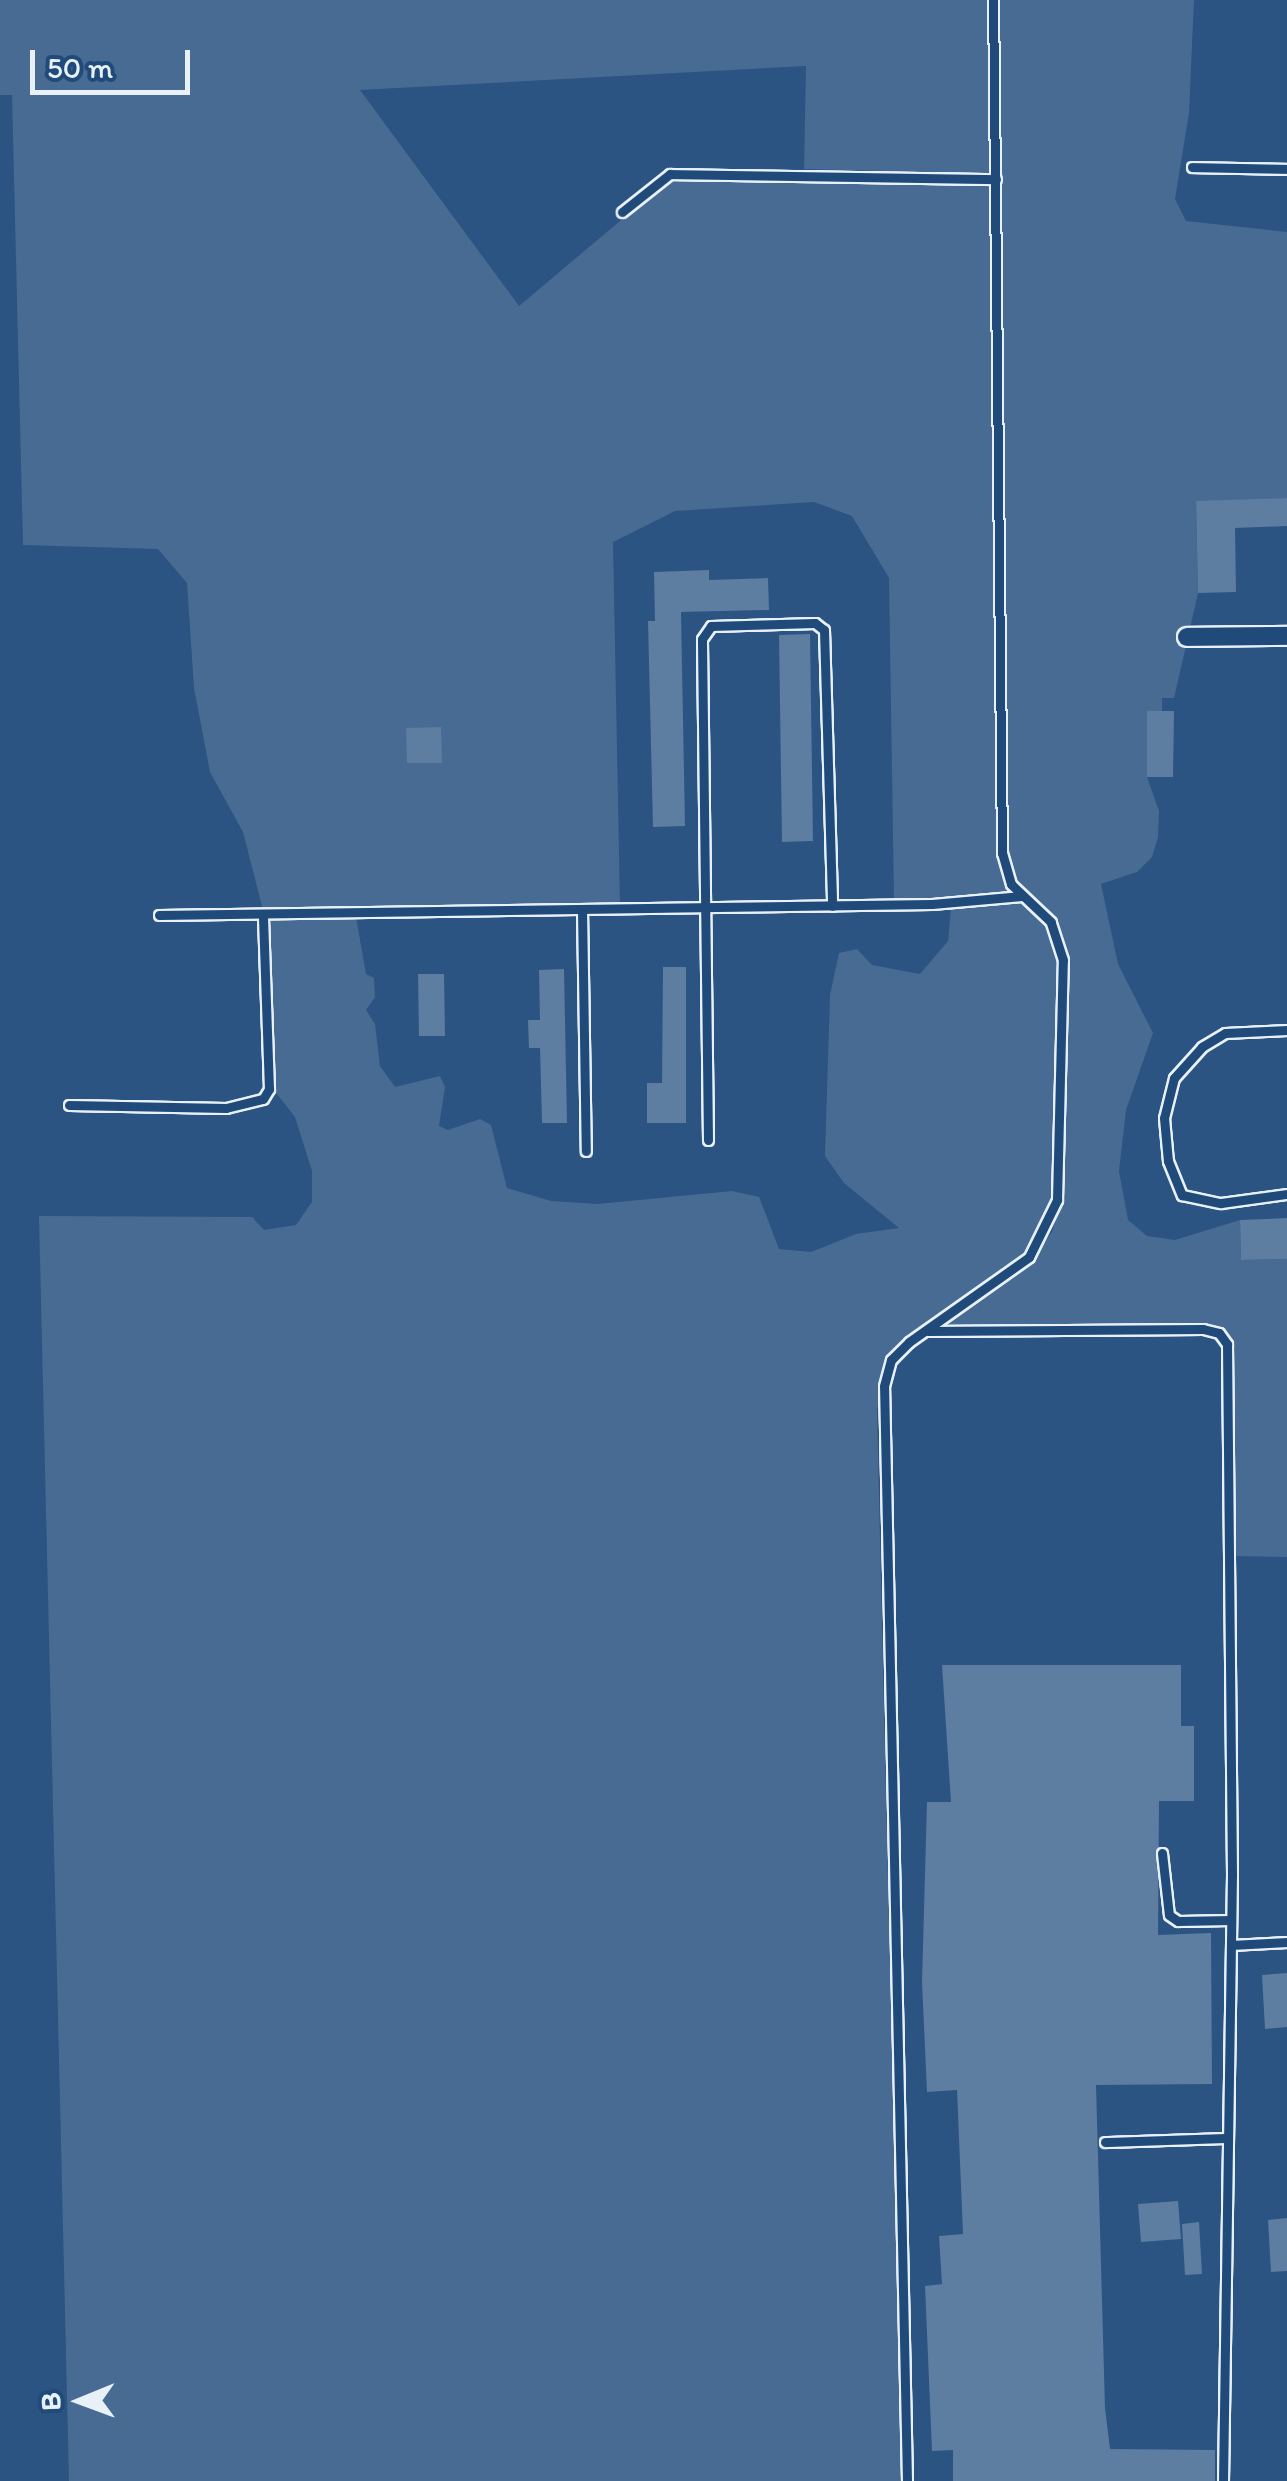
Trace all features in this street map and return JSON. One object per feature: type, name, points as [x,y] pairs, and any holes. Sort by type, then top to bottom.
[{"type":"street","points":[[1188,637],[1287,636]]},
{"type":"lane","points":[[907,2481],[882,1415],[891,1360],[1028,1257],[1057,1200],[1063,960],[1051,922],[1022,896],[1005,872],[1002,853],[993,0]]},
{"type":"lane","points":[[1192,166],[1287,169]]},
{"type":"lane","points":[[622,212],[670,174],[996,179]]},
{"type":"lane","points":[[708,1140],[702,639],[711,626],[799,623],[824,630],[832,906]]},
{"type":"lane","points":[[159,916],[832,906],[1022,896]]},
{"type":"lane","points":[[582,910],[586,1151]]},
{"type":"lane","points":[[69,1105],[226,1108],[264,1099],[269,1089],[263,915]]},
{"type":"lane","points":[[1287,1030],[1225,1034],[1202,1047],[1174,1078],[1164,1128],[1173,1181],[1182,1194],[1221,1203],[1287,1194]]},
{"type":"lane","points":[[925,1331],[1203,1329],[1219,1333],[1226,1344],[1231,1945],[1223,2481]]},
{"type":"lane","points":[[1162,1853],[1169,1915],[1178,1921],[1231,1920]]},
{"type":"lane","points":[[1231,1945],[1287,1942]]},
{"type":"lane","points":[[1105,2142],[1228,2138]]},
{"type":"shaded area","points":[[0,0],[988,0],[991,174],[804,169],[806,66],[360,90],[519,306],[671,178],[991,183],[998,852],[1012,893],[894,900],[889,578],[852,516],[814,502],[675,511],[613,542],[620,904],[263,910],[243,832],[210,772],[194,688],[187,583],[158,549],[23,545],[12,95],[0,95]]},
{"type":"shaded area","points":[[997,0],[1194,0],[1189,113],[1175,199],[1186,221],[1287,232],[1287,498],[1196,502],[1198,593],[1174,698],[1162,698],[1162,711],[1147,712],[1147,777],[1159,811],[1158,837],[1152,857],[1137,872],[1101,884],[1118,964],[1153,1033],[1126,1110],[1119,1171],[1128,1220],[1147,1236],[1175,1240],[1240,1220],[1241,1260],[1287,1259],[1287,1557],[1233,1556],[1231,1342],[1222,1329],[939,1326],[1031,1261],[1052,1232],[1061,1201],[1067,957],[1055,920],[1015,882],[1007,852]]},
{"type":"shaded area","points":[[1019,902],[1047,925],[1058,959],[1053,1199],[1025,1253],[887,1357],[877,1410],[902,2481],[69,2481],[39,1216],[252,1217],[264,1230],[296,1225],[312,1202],[312,1171],[295,1117],[273,1089],[268,919],[356,917],[366,974],[374,978],[375,997],[366,1010],[375,1024],[380,1066],[395,1087],[440,1076],[445,1087],[439,1126],[448,1130],[480,1119],[491,1125],[507,1188],[551,1201],[598,1204],[732,1191],[759,1197],[779,1249],[811,1252],[856,1234],[899,1228],[844,1183],[825,1156],[830,995],[839,953],[857,949],[872,965],[920,974],[948,941],[951,908]]},
{"type":"building","points":[[1287,498],[1287,526],[1235,528],[1236,592],[1198,593],[1196,501]]},
{"type":"building","points":[[709,570],[709,580],[768,578],[769,610],[681,612],[685,826],[653,827],[648,621],[655,621],[654,572]]},
{"type":"building","points":[[810,634],[813,841],[782,842],[779,635]]},
{"type":"building","points":[[1147,711],[1174,711],[1173,777],[1147,777]]},
{"type":"building","points":[[441,727],[442,763],[407,763],[406,728]]},
{"type":"building","points":[[663,967],[686,967],[686,1123],[647,1123],[647,1083],[662,1083]]},
{"type":"building","points":[[564,969],[567,1123],[542,1123],[540,1048],[529,1048],[528,1020],[540,1020],[539,970]]},
{"type":"building","points":[[418,974],[444,974],[445,1036],[419,1036]]},
{"type":"building","points":[[1287,1218],[1287,1259],[1241,1260],[1240,1220]]},
{"type":"building","points":[[942,1665],[1181,1665],[1181,1726],[1194,1726],[1194,1801],[1159,1801],[1158,1935],[1211,1933],[1212,2084],[1096,2085],[1105,2408],[1110,2449],[1215,2450],[1215,2481],[953,2481],[953,2450],[932,2451],[925,2286],[942,2284],[939,2236],[963,2234],[957,2090],[927,2092],[922,1982],[927,1802],[951,1802]]},
{"type":"building","points":[[1287,1973],[1287,2027],[1265,2029],[1262,1975]]},
{"type":"building","points":[[1178,2201],[1181,2239],[1141,2242],[1138,2204]]},
{"type":"building","points":[[1287,2218],[1287,2271],[1271,2272],[1268,2220]]},
{"type":"building","points":[[1199,2222],[1202,2274],[1185,2275],[1182,2224]]}]
